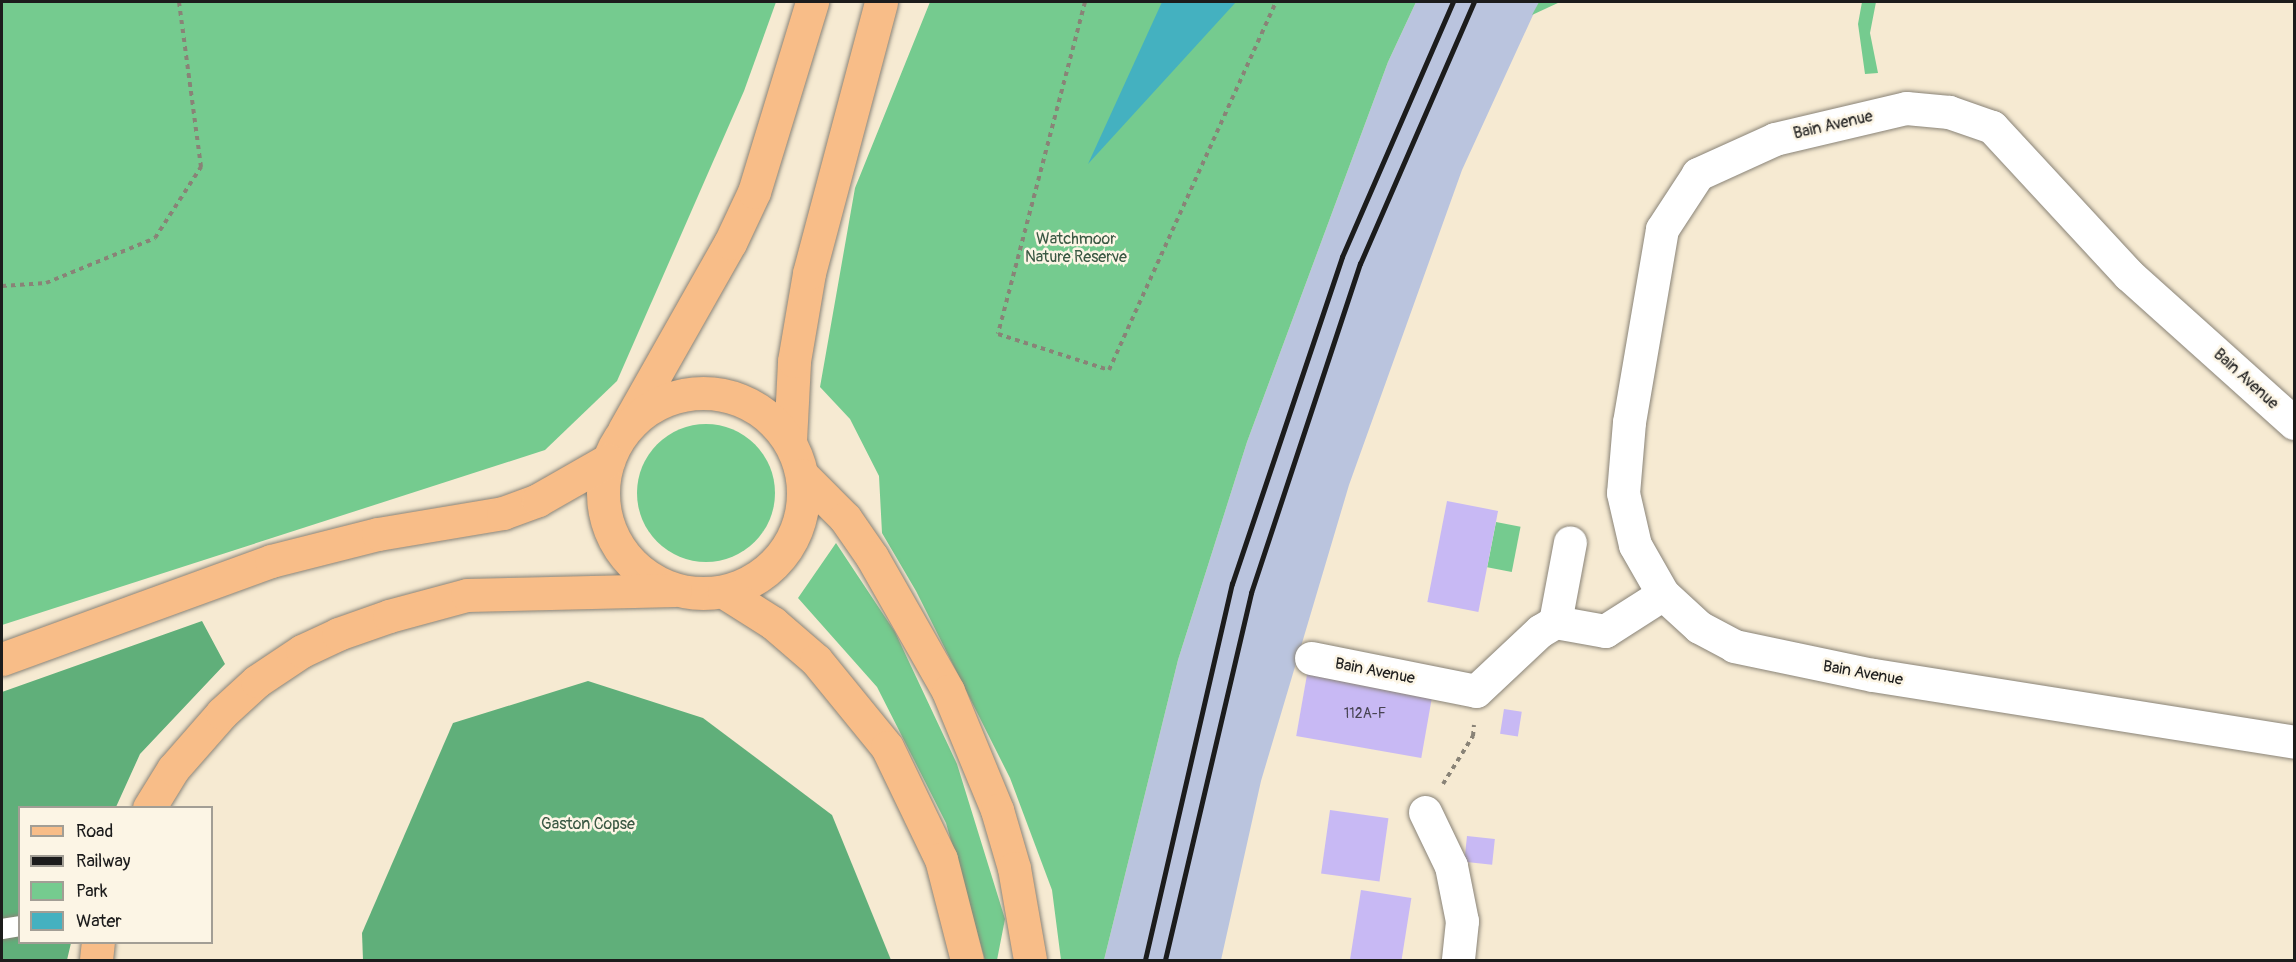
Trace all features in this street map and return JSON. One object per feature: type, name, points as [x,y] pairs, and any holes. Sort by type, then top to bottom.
[{"type":"main road","points":[[675,590],[650,579],[629,561],[614,539],[604,514],[603,487],[608,460],[730,243],[754,192],[812,2]]},
{"type":"main road","points":[[151,806],[173,769],[222,713],[257,681],[302,651],[338,634],[401,612],[467,595],[675,590],[724,592],[756,578],[787,549],[798,526],[804,501],[802,475],[790,441],[794,361],[809,273],[881,2]]},
{"type":"main road","points":[[624,430],[645,411],[671,397],[699,392],[727,395],[754,406],[790,441]]},
{"type":"main road","points":[[2,659],[271,561],[378,534],[503,513],[538,500],[608,460]]},
{"type":"main road","points":[[802,475],[845,518],[872,557],[948,691],[997,810],[1014,868],[1030,960]]},
{"type":"main road","points":[[724,592],[773,623],[816,660],[887,747],[941,860],[967,960]]},
{"type":"main road","points":[[96,960],[98,944]]},
{"type":"street","name":"Bain Avenue","points":[[2295,423],[2129,275],[1992,127],[1949,112],[1906,108],[1775,139],[1698,174],[1662,229],[1629,422],[1623,493],[1635,545],[1663,594],[1679,611],[1721,640],[1773,657],[2295,742]]},
{"type":"street","points":[[1555,622],[1570,542]]},
{"type":"street","points":[[1476,691],[1540,631],[1555,622],[1605,631],[1663,594]]},
{"type":"street","name":"Bain Avenue","points":[[1311,658],[1476,691]]},
{"type":"street","points":[[1425,812],[1451,866],[1462,921],[1458,960]]},
{"type":"lane","points":[[2,929],[18,926]]},
{"type":"path","points":[[2,286],[46,283],[155,238],[201,167],[179,2]]},
{"type":"path","points":[[1085,2],[998,334],[1109,370],[1276,2]]},
{"type":"path","points":[[1425,812],[1473,736],[1476,691]]},
{"type":"shaded area","points":[[1416,2],[1539,2],[1462,170],[1349,485],[1261,781],[1221,960],[1104,960],[1178,660],[1247,442],[1388,62]]},
{"type":"green space","points":[[2,2],[776,2],[744,91],[617,381],[545,450],[2,625]]},
{"type":"green space","name":"Watchmoor Nature Reserve","points":[[930,2],[1416,2],[1388,62],[1247,442],[1178,660],[1104,960],[1061,960],[1052,890],[1010,778],[916,591],[882,533],[879,476],[850,419],[820,387],[855,188]]},
{"type":"green space","points":[[1539,2],[1560,2],[1532,15]]},
{"type":"green space","points":[[1862,2],[1876,2],[1870,33],[1878,73],[1865,74],[1858,24]]},
{"type":"green space","points":[[706,424],[733,429],[745,435],[755,444],[764,454],[770,466],[775,493],[770,520],[764,532],[755,542],[745,551],[733,557],[706,562],[679,557],[667,551],[657,542],[648,532],[642,520],[637,493],[642,466],[648,454],[657,444],[667,435],[679,429]]},
{"type":"green space","points":[[1496,522],[1521,527],[1512,572],[1487,567]]},
{"type":"green space","points":[[836,543],[895,632],[957,764],[1005,919],[997,960],[985,960],[946,823],[877,687],[798,598]]},
{"type":"green space","points":[[202,621],[225,664],[140,754],[116,806],[18,806],[18,944],[71,944],[67,960],[2,960],[2,692]]},
{"type":"green space","name":"Gaston Copse","points":[[588,681],[703,718],[832,815],[891,960],[363,960],[362,933],[453,723]]},
{"type":"water","points":[[1162,2],[1236,2],[1088,164]]},
{"type":"building","points":[[1447,501],[1498,511],[1478,612],[1427,602]]},
{"type":"building","points":[[1308,669],[1433,691],[1421,758],[1296,736]]},
{"type":"building","points":[[1504,709],[1522,712],[1518,737],[1500,734]]},
{"type":"building","points":[[1330,810],[1388,818],[1380,882],[1321,873]]},
{"type":"building","points":[[1467,836],[1495,839],[1492,865],[1464,862]]},
{"type":"building","points":[[1361,890],[1411,898],[1402,960],[1350,960]]},
{"type":"railway","points":[[1145,960],[1232,584],[1342,257],[1453,2]]},
{"type":"railway","points":[[1165,960],[1251,593],[1360,264],[1474,2]]}]
